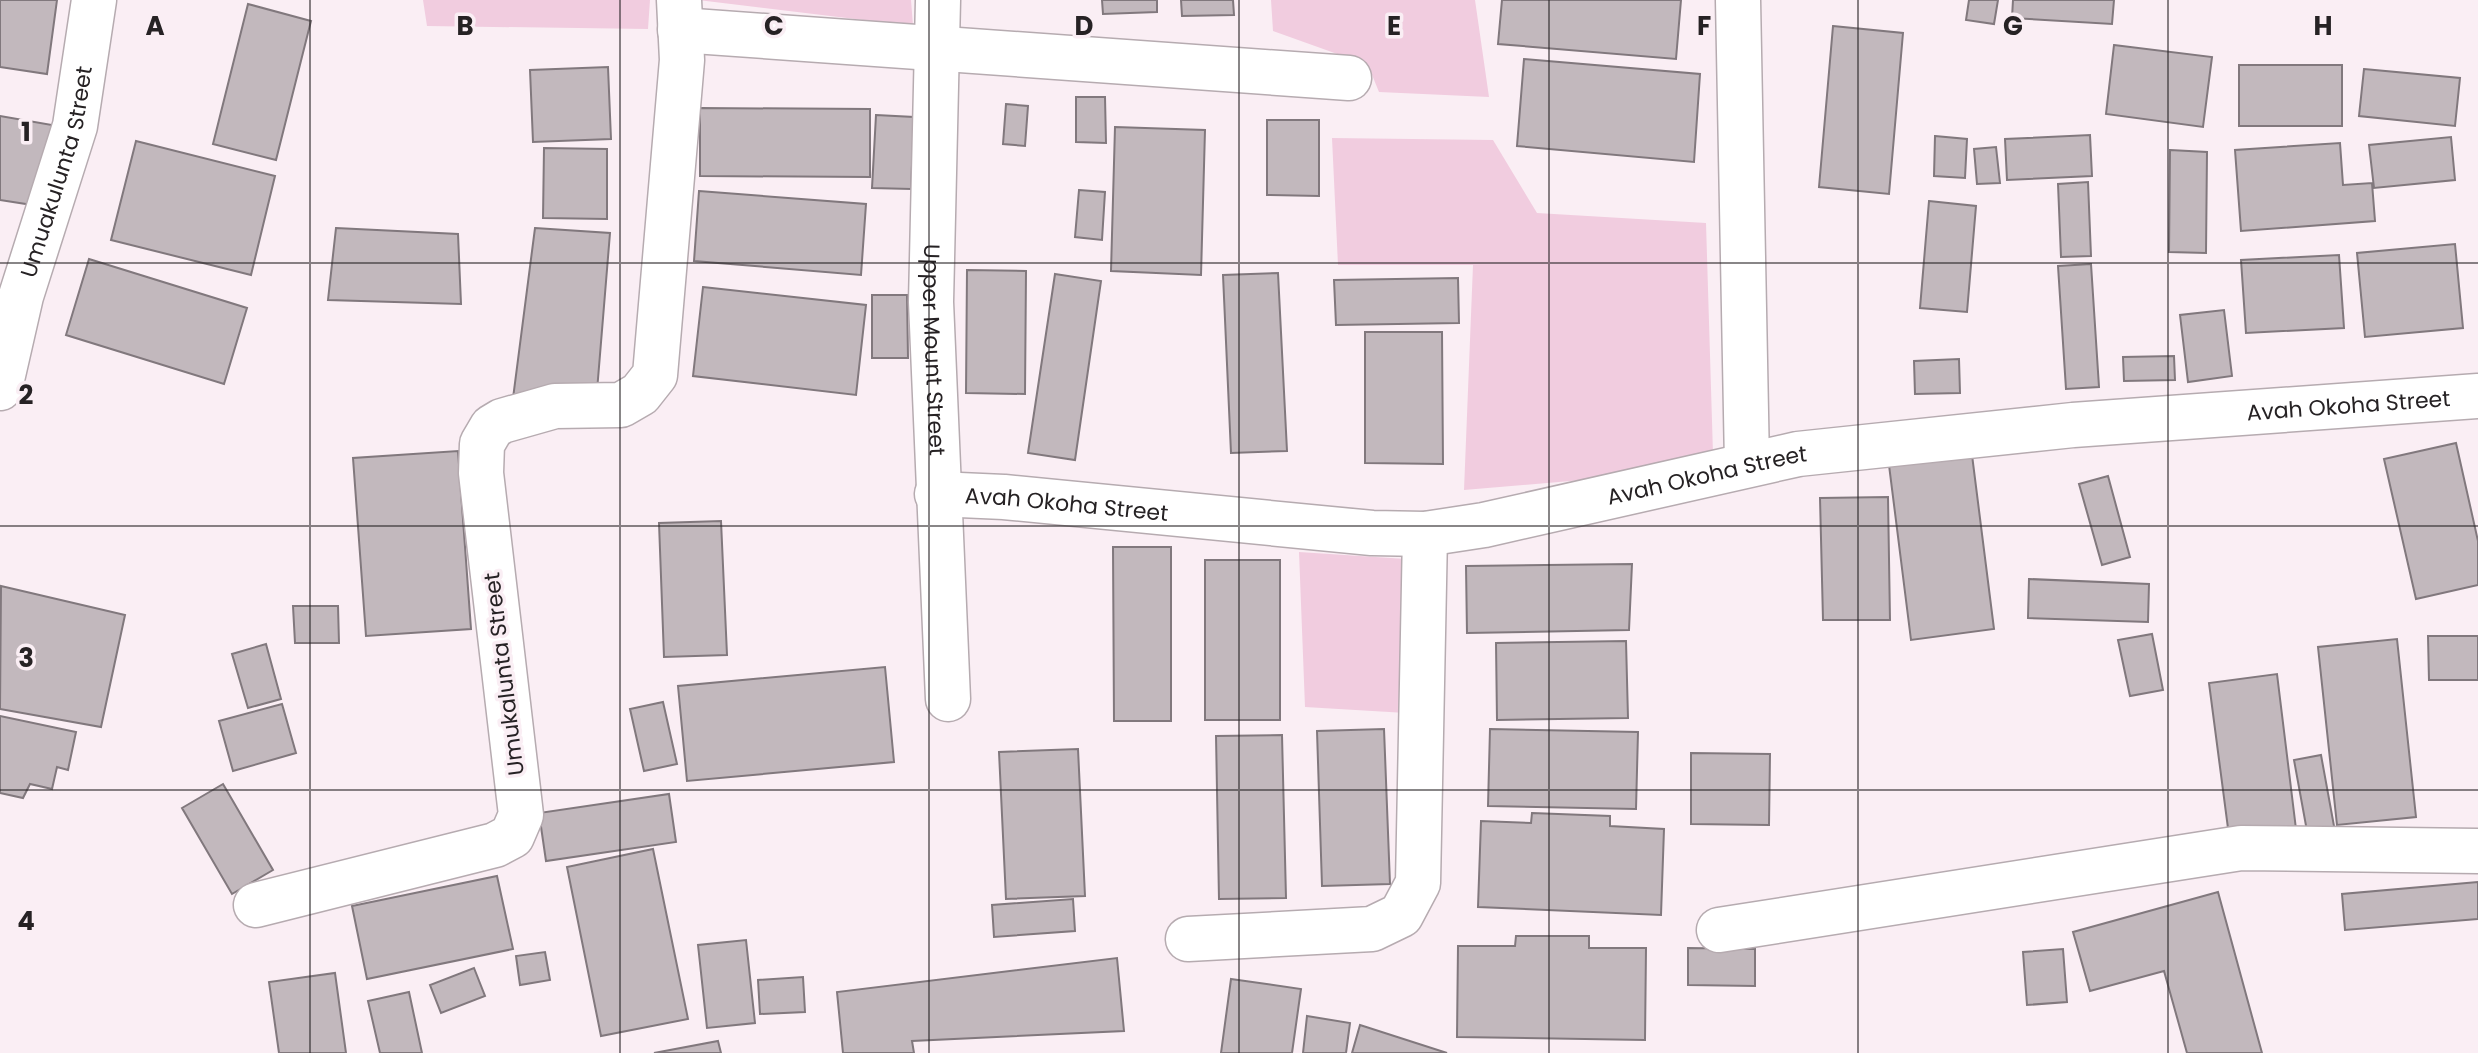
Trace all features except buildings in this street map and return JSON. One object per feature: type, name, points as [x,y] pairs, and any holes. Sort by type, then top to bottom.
[{"type":"street","name":"Umuakulunta Street","points":[[0,388],[21,296],[75,126],[94,0]]},
{"type":"street","name":"Upper Mount Street","points":[[938,0],[931,302],[948,699]]},
{"type":"street","points":[[1738,0],[1747,464]]},
{"type":"street","points":[[679,15],[937,47],[1349,78]]},
{"type":"street","name":"Umukalunta Street","points":[[256,905],[495,845],[512,836],[521,815],[481,473],[482,444],[492,427],[529,411],[621,405],[640,394],[655,375],[682,60],[679,15]]},
{"type":"street","name":"Avah Okoha Street","points":[[937,494],[1004,497],[1372,533],[1425,534],[1484,525],[1747,464],[1823,451],[2073,425],[2478,396]]},
{"type":"street","points":[[1188,939],[1372,929],[1401,915],[1418,883],[1425,534]]},
{"type":"street","points":[[1719,930],[2241,848],[2478,851]]},
{"type":"shaded area","points":[[423,0],[650,0],[648,29],[427,26]]},
{"type":"shaded area","points":[[698,0],[911,0],[913,26]]},
{"type":"shaded area","points":[[1271,0],[1475,0],[1489,97],[1379,92],[1368,65],[1273,31]]},
{"type":"shaded area","points":[[1332,138],[1493,140],[1537,213],[1706,223],[1713,454],[1617,477],[1464,490],[1473,265],[1338,265]]},
{"type":"shaded area","points":[[1299,552],[1406,559],[1406,713],[1305,707]]}]
